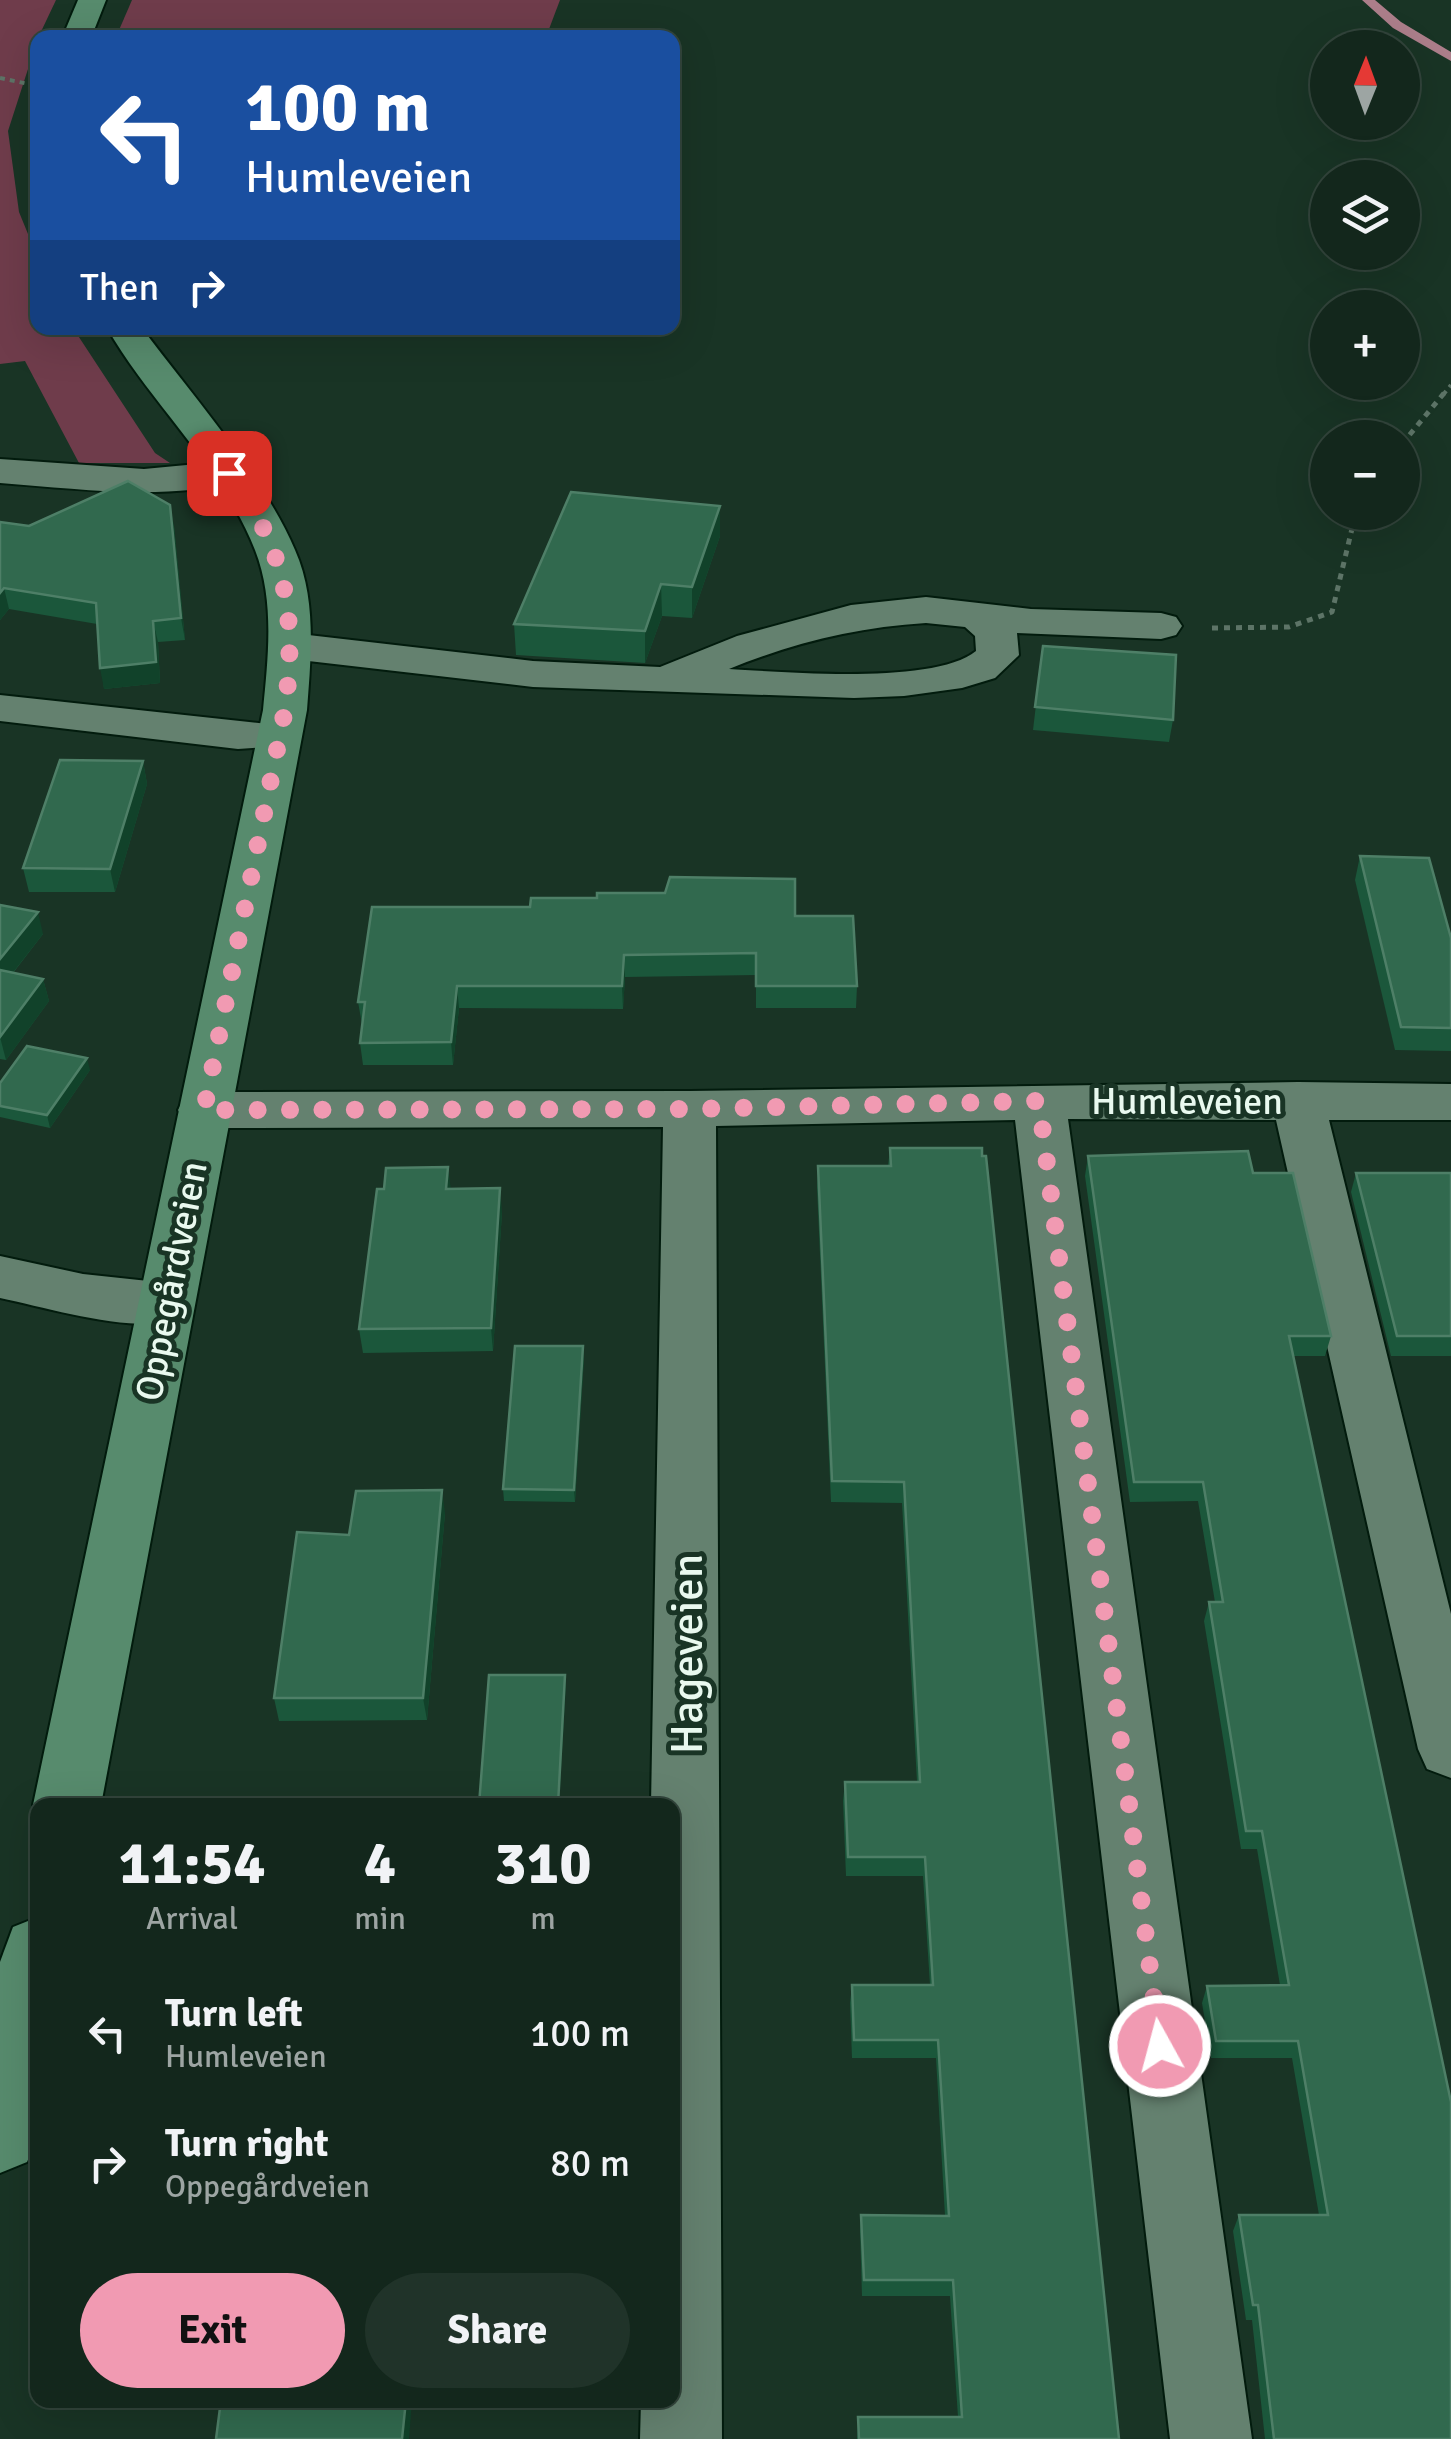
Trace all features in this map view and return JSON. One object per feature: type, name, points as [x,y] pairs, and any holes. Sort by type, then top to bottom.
[{"type":"main road","points":[[79,30],[92,0]]},
{"type":"main road","name":"Oppegårdveien","points":[[68,1798],[280,736],[292,646],[287,598],[276,552],[255,510],[129,335]]},
{"type":"main road","points":[[0,2136],[30,1989]]},
{"type":"street","points":[[0,471],[142,480],[197,479],[229,473]]},
{"type":"street","points":[[665,680],[752,645],[829,621],[898,610],[1161,626]]},
{"type":"street","points":[[292,646],[549,676],[904,684],[947,681],[989,666],[998,655],[996,632],[976,616]]},
{"type":"street","points":[[0,708],[238,736],[280,736]]},
{"type":"street","points":[[1298,1100],[1451,1750]]},
{"type":"street","points":[[1039,1101],[1211,2439]]},
{"type":"street","name":"Humleveien","points":[[204,1110],[690,1109],[1039,1101],[1451,1102]]},
{"type":"street","name":"Hageveien","points":[[681,2439],[690,1109]]},
{"type":"street","points":[[0,1277],[83,1295],[167,1304]]},
{"type":"path","points":[[0,78],[30,84]]},
{"type":"path","points":[[1420,422],[1451,385]]},
{"type":"path","points":[[1161,626],[1255,630],[1310,624],[1332,612],[1352,530]]},
{"type":"shaded area","points":[[0,0],[56,0],[42,30],[30,30],[30,63],[8,131],[19,212],[30,239],[30,335],[78,335],[155,453],[170,463],[79,463],[25,361],[0,364]]},
{"type":"shaded area","points":[[132,0],[560,0],[549,30],[119,30]]},
{"type":"building","points":[[128,481],[170,505],[181,618],[153,621],[156,662],[100,668],[96,603],[4,588],[0,593],[0,522],[29,526]]},
{"type":"building","points":[[571,492],[720,506],[692,587],[661,584],[645,631],[514,624]]},
{"type":"building","points":[[1043,646],[1176,655],[1173,720],[1035,707]]},
{"type":"building","points":[[60,760],[143,761],[110,869],[23,868]]},
{"type":"building","points":[[1360,856],[1429,858],[1451,938],[1451,1028],[1401,1027]]},
{"type":"building","points":[[670,877],[795,879],[795,916],[853,916],[857,986],[756,986],[756,953],[624,955],[622,986],[457,986],[451,1042],[360,1043],[365,1002],[358,1002],[372,907],[530,907],[531,898],[665,893]]},
{"type":"building","points":[[0,905],[38,912],[0,959]]},
{"type":"building","points":[[0,970],[43,979],[0,1037]]},
{"type":"building","points":[[27,1046],[87,1058],[47,1115],[0,1106],[0,1083]]},
{"type":"building","points":[[890,1148],[982,1148],[982,1156],[986,1156],[1119,2439],[859,2439],[858,2417],[962,2417],[953,2280],[864,2280],[861,2215],[949,2216],[938,2040],[854,2040],[852,1985],[933,1985],[925,1857],[848,1857],[845,1782],[920,1782],[904,1482],[832,1481],[818,1166],[891,1166]]},
{"type":"building","points":[[1248,1151],[1253,1173],[1293,1173],[1331,1336],[1289,1336],[1451,2102],[1451,2439],[1274,2439],[1258,2305],[1253,2305],[1239,2215],[1328,2215],[1298,2041],[1216,2041],[1207,1986],[1289,1985],[1262,1831],[1246,1831],[1209,1602],[1223,1602],[1203,1482],[1134,1482],[1088,1156]]},
{"type":"building","points":[[448,1167],[446,1189],[500,1188],[491,1328],[359,1329],[377,1189],[384,1189],[386,1168]]},
{"type":"building","points":[[1356,1173],[1451,1173],[1451,1336],[1397,1336]]},
{"type":"building","points":[[515,1346],[583,1346],[574,1490],[503,1489]]},
{"type":"building","points":[[442,1490],[423,1698],[274,1698],[297,1532],[349,1535],[356,1491]]},
{"type":"building","points":[[489,1675],[565,1675],[558,1798],[480,1798]]},
{"type":"building","points":[[220,2408],[405,2408],[402,2439],[216,2439]]},
{"type":"waterway","points":[[1368,0],[1397,25],[1451,57]]},
{"type":"route","points":[[229,473],[255,510],[276,552],[287,598],[292,646],[285,710],[204,1110],[690,1109],[1039,1101],[1160,2046]]}]
